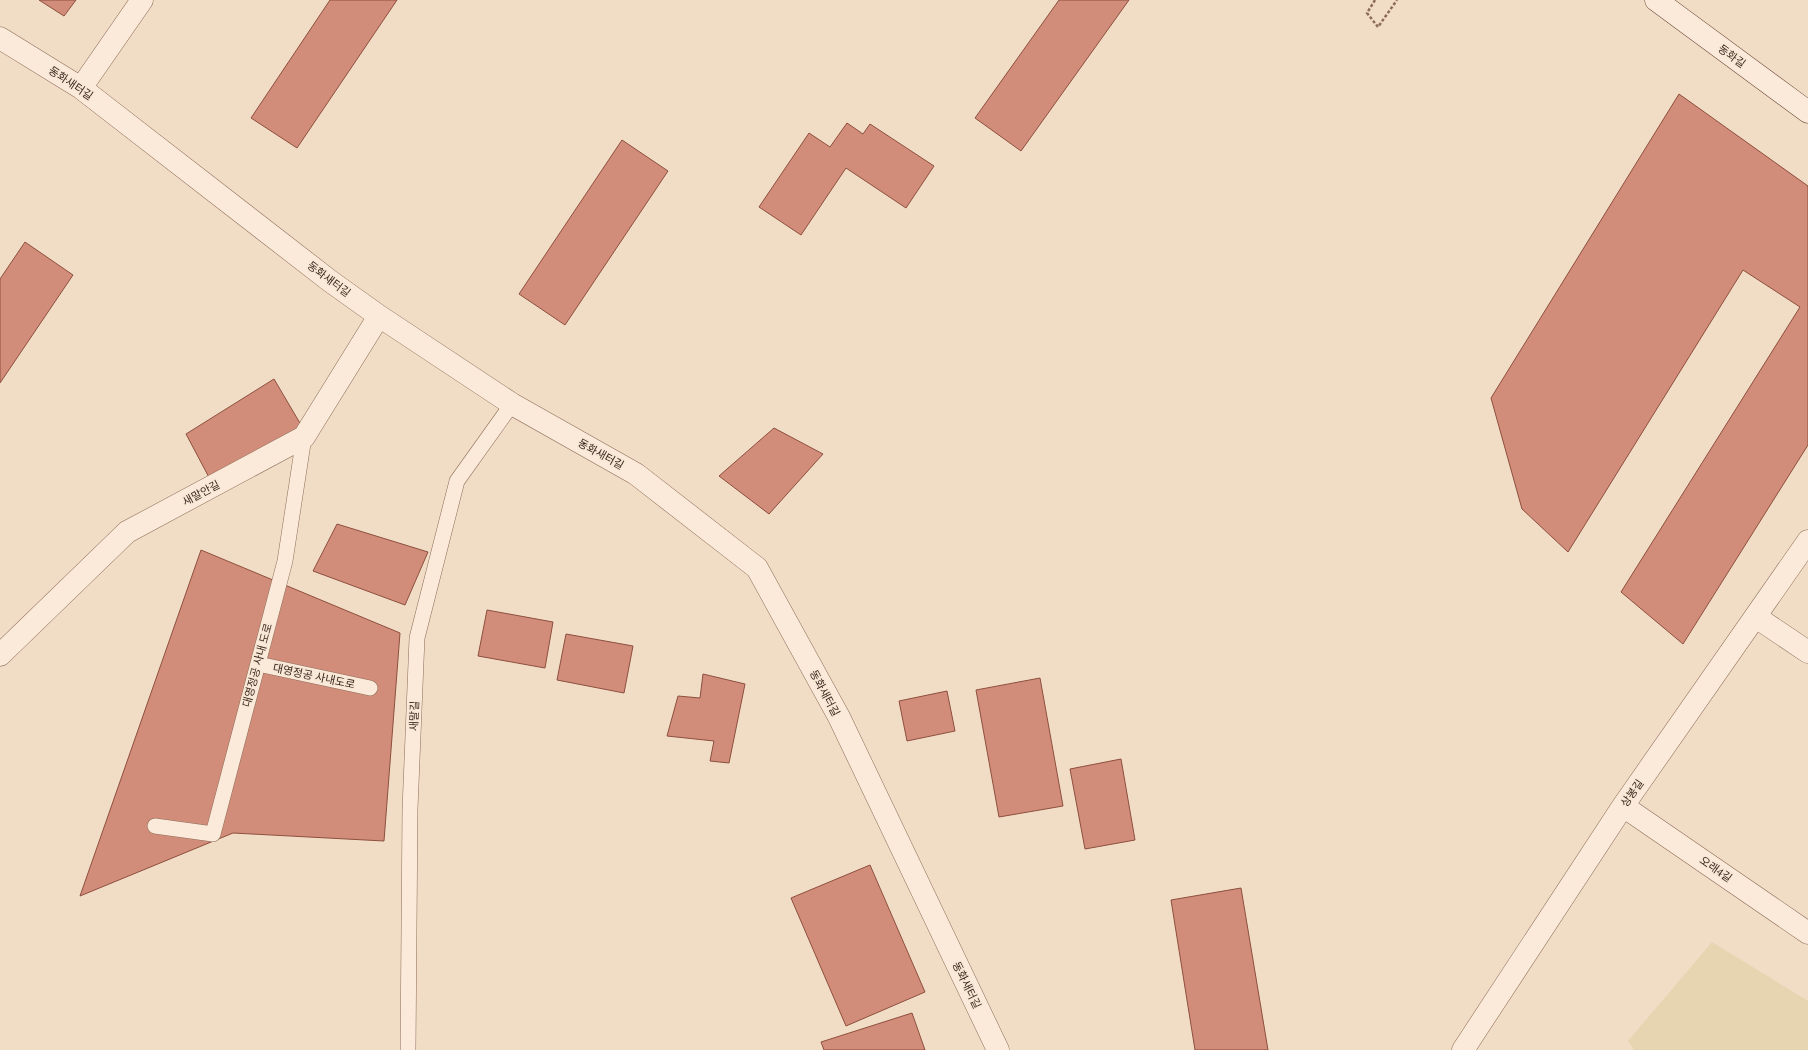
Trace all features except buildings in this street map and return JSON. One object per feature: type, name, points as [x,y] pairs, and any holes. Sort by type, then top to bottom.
[{"type":"street","points":[[81,88],[142,0]]},
{"type":"street","name":"동화길","points":[[1656,0],[1808,112]]},
{"type":"street","name":"동화새터길","points":[[0,38],[81,88],[330,281],[379,316],[512,404],[636,474],[757,568],[839,717],[998,1050]]},
{"type":"street","name":"새말안길","points":[[0,655],[127,532],[304,437],[379,316]]},
{"type":"street","name":"상봉길","points":[[1464,1050],[1623,806],[1808,541]]},
{"type":"street","points":[[1756,617],[1808,652]]},
{"type":"street","name":"오래4길","points":[[1623,806],[1808,933]]},
{"type":"lane","name":"새말길","points":[[408,1050],[410,809],[417,638],[456,481],[512,404]]},
{"type":"lane","name":"대영정공 사내 도로","points":[[155,826],[213,834],[285,561],[304,437]]},
{"type":"lane","name":"대영정공 사내도로","points":[[258,664],[370,688]]},
{"type":"path","points":[[1375,0],[1367,13],[1378,27],[1397,0]]},
{"type":"shaded area","points":[[1712,942],[1808,1001],[1808,1050],[1634,1050],[1628,1041]]}]
